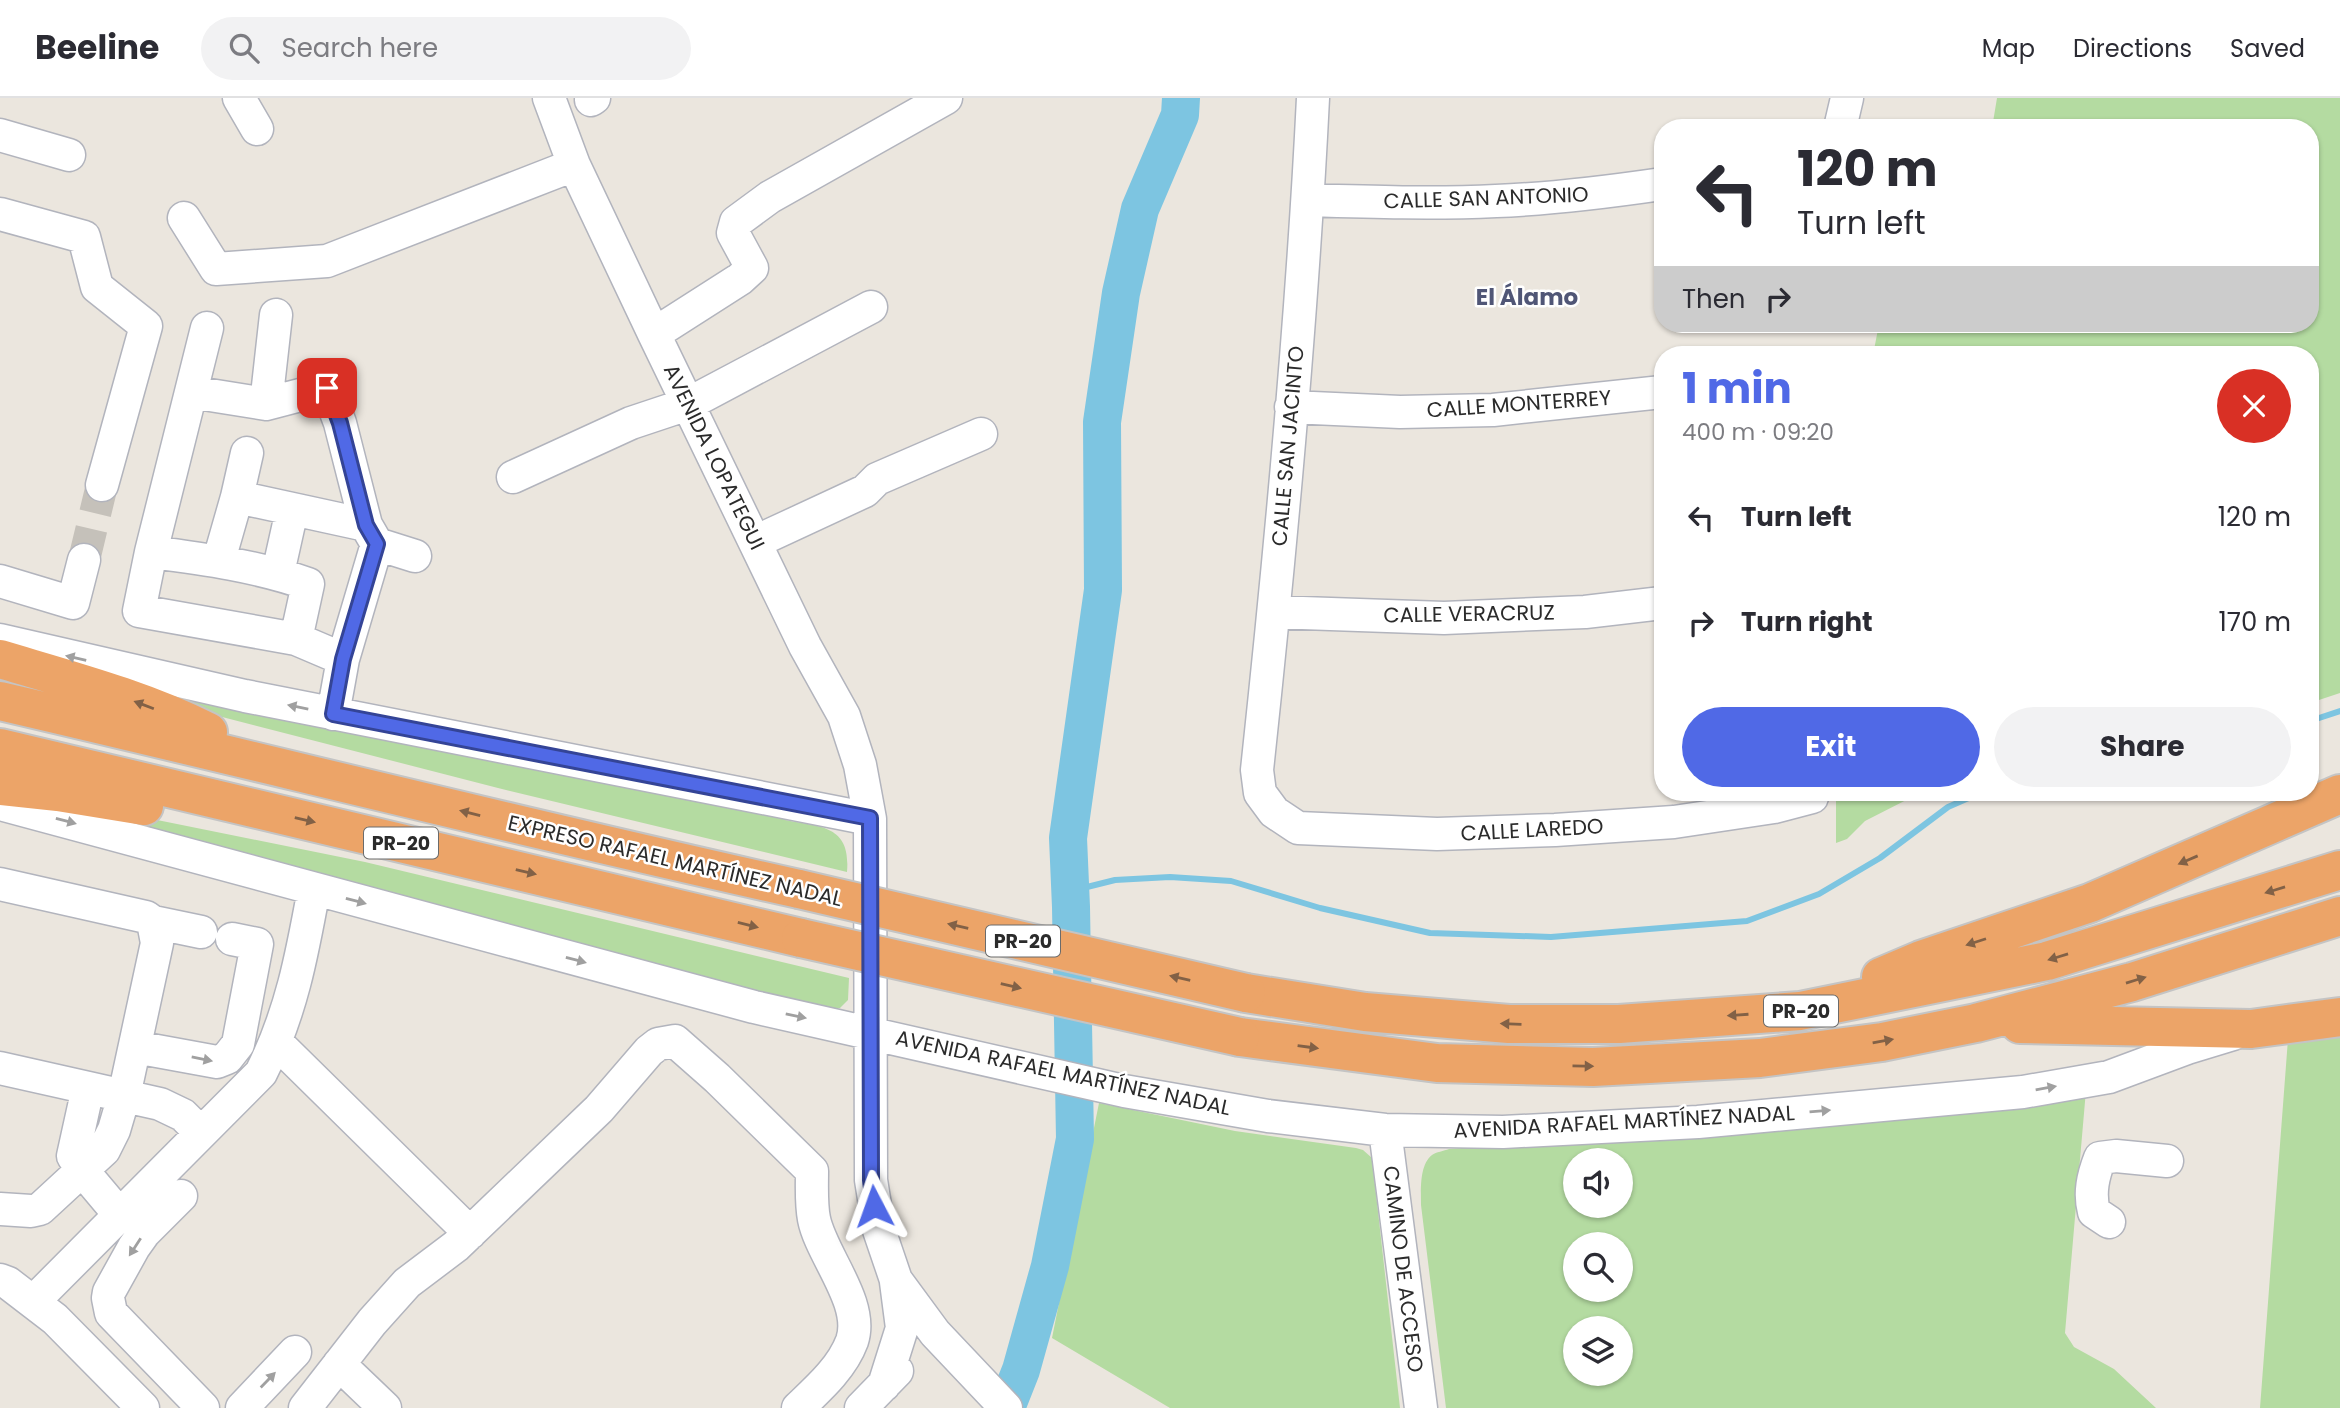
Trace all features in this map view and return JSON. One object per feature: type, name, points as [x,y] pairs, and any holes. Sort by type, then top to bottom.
[{"type":"highway","points":[[0,659],[119,695],[185,720],[273,765]]},
{"type":"highway","name":"EXPRESO RAFAEL MARTÍNEZ NADAL","points":[[0,701],[602,845],[1246,993],[1366,1012],[1509,1024],[1619,1024],[1800,1012],[2047,961],[2340,870]]},
{"type":"highway","name":"PR-20","points":[[0,748],[801,938],[1240,1037],[1437,1063],[1593,1067],[1759,1058],[1882,1042],[1976,1023],[2132,982],[2340,916]]},
{"type":"highway","points":[[0,786],[155,807],[260,809]]},
{"type":"highway","points":[[1800,1012],[1921,960],[2090,902],[2340,794]]},
{"type":"highway","points":[[2088,1026],[2340,993]]},
{"type":"highway","points":[[1976,1023],[2251,1029],[2340,1017]]},
{"type":"street","points":[[239,98],[257,129]]},
{"type":"street","name":"AVENIDA LOPATEGUI","points":[[549,98],[573,165],[805,646],[844,716],[860,765],[870,818],[872,1193],[879,1230],[896,1280]]},
{"type":"street","points":[[654,334],[740,279],[752,268],[733,233],[736,222],[771,197],[946,98]]},
{"type":"street","name":"CALLE SAN JACINTO","points":[[1261,793],[1257,770],[1274,612],[1308,200],[1313,98]]},
{"type":"street","points":[[0,135],[69,155]]},
{"type":"street","points":[[184,218],[216,269],[327,261],[573,165]]},
{"type":"street","name":"CALLE SAN ANTONIO","points":[[1308,200],[1403,203],[1497,201],[1576,196],[1654,185]]},
{"type":"street","points":[[0,214],[84,237],[97,287],[146,326],[102,485]]},
{"type":"street","points":[[513,477],[631,423],[688,404],[871,307]]},
{"type":"street","points":[[266,404],[276,315]]},
{"type":"street","points":[[207,328],[151,552],[139,611],[296,639],[343,659]]},
{"type":"street","points":[[191,392],[266,404],[327,388],[340,423],[372,534],[333,714]]},
{"type":"street","name":"CALLE MONTERREY","points":[[1291,407],[1400,412],[1493,410],[1654,393]]},
{"type":"street","points":[[755,542],[865,491],[877,478],[981,433]]},
{"type":"street","points":[[219,561],[247,453]]},
{"type":"street","points":[[237,497],[372,534],[415,556]]},
{"type":"street","points":[[278,573],[292,510]]},
{"type":"street","points":[[151,552],[219,561],[278,573],[308,584],[296,639]]},
{"type":"street","points":[[0,581],[73,603],[84,560]]},
{"type":"street","name":"CALLE VERACRUZ","points":[[1274,612],[1444,618],[1586,612],[1654,604]]},
{"type":"street","points":[[0,640],[245,696],[870,818]]},
{"type":"street","name":"CALLE LAREDO","points":[[1261,793],[1273,812],[1298,828],[1437,834],[1674,822],[1797,801]]},
{"type":"street","name":"AVENIDA RAFAEL MARTÍNEZ NADAL","points":[[0,804],[754,1007],[1124,1091],[1268,1116],[1385,1130],[1503,1132],[1698,1122],[2023,1092],[2109,1077],[2187,1048],[2251,1029]]},
{"type":"street","points":[[0,884],[135,913],[153,922],[201,932]]},
{"type":"street","points":[[33,1302],[261,1073],[276,1042],[294,990],[313,889]]},
{"type":"street","points":[[0,1209],[40,1209],[104,1150],[114,1130],[135,1047],[157,943],[153,922]]},
{"type":"street","points":[[135,1047],[217,1062],[232,1054],[238,1044],[257,944],[232,939]]},
{"type":"street","points":[[305,1408],[372,1322],[407,1283],[470,1233],[598,1109],[649,1051],[658,1045],[675,1041],[812,1171],[814,1221],[847,1293],[855,1327],[841,1362],[798,1408]]},
{"type":"street","points":[[276,1042],[470,1233]]},
{"type":"street","points":[[0,1068],[160,1104],[183,1115],[201,1133]]},
{"type":"street","points":[[88,1088],[73,1156],[119,1214]]},
{"type":"street","name":"CAMINO DE ACCESO","points":[[1385,1130],[1421,1408]]},
{"type":"street","points":[[2109,1222],[2094,1212],[2090,1198],[2094,1172],[2100,1158],[2116,1156],[2167,1161]]},
{"type":"street","points":[[181,1196],[144,1233],[108,1298],[111,1313],[203,1408]]},
{"type":"street","points":[[0,1280],[55,1319],[143,1408]]},
{"type":"street","points":[[896,1280],[935,1333],[1006,1408]]},
{"type":"street","points":[[884,1385],[902,1328],[896,1280]]},
{"type":"street","points":[[862,1408],[935,1333]]},
{"type":"street","points":[[242,1408],[295,1352]]},
{"type":"street","points":[[340,1364],[385,1408]]},
{"type":"green space","points":[[1997,98],[2340,98],[2340,693],[2319,700],[2319,346],[1875,346],[1877,333],[2319,333],[2319,119],[1994,119]]},
{"type":"green space","points":[[169,691],[785,814],[785,820],[821,827],[839,837],[847,857],[847,872],[498,788],[168,703]]},
{"type":"green space","points":[[1836,801],[1904,801],[1865,821],[1847,839],[1836,843]]},
{"type":"green space","points":[[88,806],[365,862],[849,978],[848,1000],[840,1008],[816,1010],[87,815]]},
{"type":"green space","points":[[2340,1031],[2340,1408],[2260,1408],[2288,1039]]},
{"type":"green space","points":[[2086,1090],[2065,1333],[2074,1347],[2114,1369],[2156,1408],[1446,1408],[1421,1205],[1421,1186],[1428,1159],[1449,1149],[1925,1114]]},
{"type":"green space","points":[[1099,1103],[1235,1131],[1356,1148],[1372,1158],[1400,1408],[1170,1408],[1052,1338]]},
{"type":"waterway","points":[[1006,1408],[1021,1370],[1050,1266],[1075,1139],[1068,838],[1103,590],[1102,422],[1121,293],[1140,209],[1180,115],[1181,98]]},
{"type":"waterway","points":[[2319,718],[2340,711]]},
{"type":"waterway","points":[[1071,891],[1115,880],[1170,877],[1231,881],[1320,908],[1430,933],[1551,937],[1747,921],[1819,894],[1880,858],[1948,807],[1962,801]]},
{"type":"tunnel","points":[[84,560],[102,485]]},
{"type":"district","name":"El Álamo","points":[[1527,297]]},
{"type":"route","points":[[327,388],[356,479],[366,525],[377,544],[338,677],[333,714],[870,818],[871,1180],[874,1206]]}]
